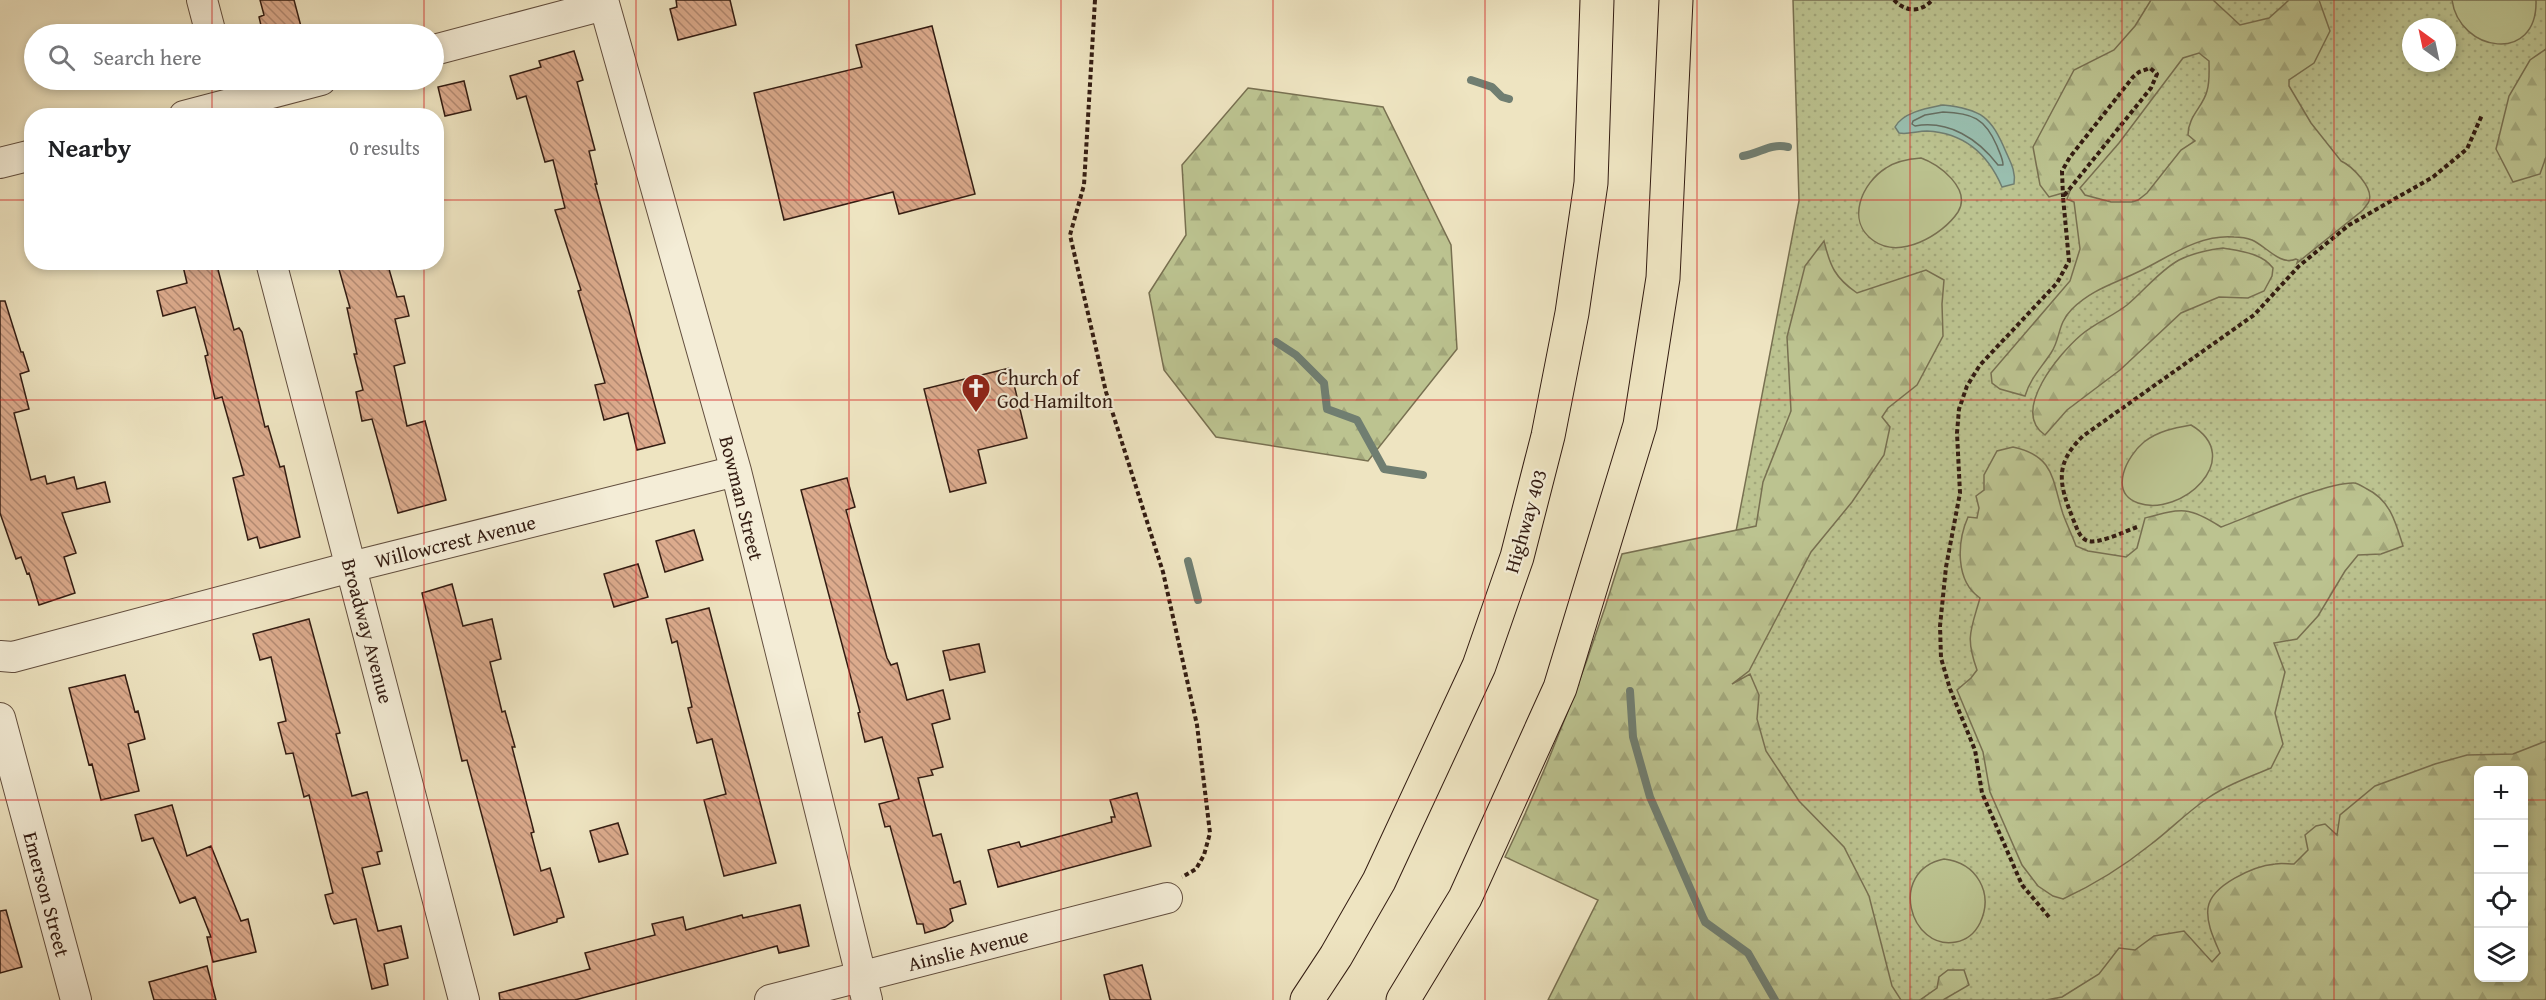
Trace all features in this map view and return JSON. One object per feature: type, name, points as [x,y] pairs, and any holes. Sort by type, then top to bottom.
[{"type":"highway","name":"Highway 403","points":[[1307,1000],[1336,957],[1379,881],[1479,666],[1517,556],[1551,425],[1572,313],[1588,207],[1591,183],[1598,0]]},
{"type":"highway","points":[[1403,1000],[1465,898],[1560,688],[1640,425],[1663,278],[1676,0]]},
{"type":"street","points":[[202,0],[208,24]]},
{"type":"street","points":[[444,47],[603,3]]},
{"type":"street","name":"Bowman Street","points":[[603,3],[736,471],[864,988]]},
{"type":"street","points":[[206,108],[228,100],[274,90]]},
{"type":"street","points":[[0,163],[24,157]]},
{"type":"street","name":"Broadway Avenue","points":[[273,270],[464,1000]]},
{"type":"street","name":"Willowcrest Avenue","points":[[0,656],[17,656],[351,567],[736,471]]},
{"type":"street","name":"Emerson Street","points":[[0,718],[76,1000]]},
{"type":"street","name":"Ainslie Avenue","points":[[770,1000],[864,988],[1174,887]]},
{"type":"path","points":[[1095,0],[1084,185],[1070,235],[1106,392],[1163,572],[1197,725],[1210,833],[1204,855],[1196,868],[1174,887]]},
{"type":"path","points":[[1894,0],[1902,8],[1909,10],[1924,7],[1932,0]]},
{"type":"path","points":[[2049,917],[2022,885],[1982,793],[1975,750],[1950,689],[1941,658],[1940,626],[1946,567],[1960,493],[1957,433],[1959,409],[1967,386],[1980,365],[2056,283],[2069,261],[2062,197],[2062,171],[2083,138],[2133,77],[2150,68],[2157,74],[2151,88],[2062,197]]},
{"type":"path","points":[[2137,527],[2098,541],[2088,541],[2079,534],[2062,492],[2061,476],[2064,460],[2072,447],[2084,436],[2254,315],[2299,266],[2349,225],[2433,177],[2467,149],[2482,115]]},
{"type":"green space","points":[[1793,0],[2546,0],[2546,1000],[1838,1000],[1692,762],[1799,201]]},
{"type":"green space","points":[[2151,0],[2213,0],[2240,25],[2269,18],[2289,0],[2319,0],[2330,31],[2314,63],[2289,80],[2289,86],[2311,123],[2341,161],[2356,172],[2365,184],[2370,196],[2369,202],[2363,210],[2297,263],[2296,259],[2279,258],[2250,239],[2221,237],[2185,248],[2105,287],[2088,296],[2067,315],[2051,353],[2033,379],[2025,396],[2000,389],[1992,383],[1991,373],[2070,281],[2080,249],[2074,202],[2067,199],[2070,191],[2049,197],[2040,185],[2033,147],[2074,70],[2114,50],[2135,26]],"holes":[[[2199,53],[2209,61],[2207,91],[2190,122],[2188,135],[2195,141],[2181,150],[2147,193],[2132,202],[2111,202],[2085,195],[2080,188],[2119,143],[2183,58]]]},
{"type":"green space","points":[[2452,0],[2536,0],[2533,21],[2525,35],[2512,42],[2497,44],[2482,40],[2468,31],[2458,18]]},
{"type":"green space","points":[[2546,49],[2546,157],[2540,174],[2513,182],[2496,149],[2509,96],[2530,60]]},
{"type":"green space","points":[[1248,88],[1383,107],[1451,245],[1457,349],[1368,461],[1216,437],[1164,370],[1149,293],[1186,235],[1182,165]]},
{"type":"green space","points":[[1921,158],[1944,172],[1957,186],[1961,195],[1958,212],[1942,229],[1920,242],[1908,246],[1884,246],[1865,233],[1860,223],[1860,203],[1864,192],[1877,175],[1890,166],[1902,161]]},
{"type":"green space","points":[[1824,241],[1834,271],[1857,293],[1926,270],[1944,280],[1943,336],[1917,385],[1888,408],[1882,417],[1890,427],[1884,455],[1852,502],[1811,552],[1749,671],[1732,684],[1750,674],[1759,695],[1757,719],[1766,751],[1799,801],[1844,847],[1869,896],[1892,986],[1901,1000],[1548,1000],[1598,900],[1505,857],[1539,783],[1569,708],[1622,554],[1756,526],[1763,482],[1791,411],[1787,337],[1805,266]]},
{"type":"green space","points":[[2223,248],[2263,259],[2273,268],[2272,276],[2264,291],[2248,298],[2219,297],[2181,313],[2120,370],[2067,410],[2045,435],[2036,425],[2033,412],[2035,398],[2051,368],[2072,343],[2086,331],[2127,305],[2158,275],[2179,260]]},
{"type":"green space","points":[[2191,425],[2207,438],[2212,453],[2210,468],[2202,482],[2188,494],[2172,502],[2155,505],[2138,503],[2129,498],[2122,483],[2123,474],[2138,448],[2149,438]]},
{"type":"green space","points":[[2013,447],[2037,456],[2050,471],[2063,514],[2076,546],[2088,551],[2126,557],[2137,548],[2145,518],[2185,511],[2201,515],[2221,527],[2288,500],[2341,484],[2354,483],[2375,494],[2387,506],[2395,521],[2403,546],[2381,554],[2358,555],[2345,571],[2318,616],[2297,639],[2274,643],[2285,672],[2275,713],[2283,744],[2271,768],[2215,793],[2130,860],[2063,899],[2053,896],[2038,886],[2022,865],[1990,792],[1983,752],[1957,690],[1977,670],[1970,641],[1980,598],[1966,582],[1962,571],[1960,549],[1964,527],[1968,517],[1977,518],[1979,508],[1976,496],[1984,490],[1984,475],[1997,451]]},
{"type":"green space","points":[[2546,741],[2546,1000],[2046,1000],[2062,997],[2099,974],[2119,948],[2135,950],[2154,936],[2184,931],[2212,962],[2220,953],[2209,925],[2208,908],[2211,900],[2225,884],[2256,868],[2294,864],[2308,850],[2305,835],[2316,826],[2325,824],[2337,835],[2340,815],[2375,786],[2467,755],[2513,754]]},
{"type":"green space","points":[[1944,859],[1966,866],[1974,873],[1980,881],[1985,901],[1984,912],[1976,930],[1964,940],[1956,942],[1940,942],[1927,935],[1917,923],[1911,908],[1911,893],[1915,878],[1926,866]]},
{"type":"green space","points":[[1948,970],[1964,970],[1969,985],[1943,1000],[1920,1000],[1937,988],[1939,977]]},
{"type":"water","points":[[1943,105],[1976,112],[1990,123],[2001,140],[2011,164],[2014,184],[2002,187],[1982,155],[1963,141],[1952,136],[1927,131],[1899,133],[1895,127],[1910,114]]},
{"type":"building","points":[[260,0],[294,0],[300,24],[261,24],[259,17],[264,15]]},
{"type":"building","points":[[676,0],[730,0],[736,25],[678,40],[670,9],[677,7]]},
{"type":"building","points":[[932,26],[975,194],[899,214],[893,192],[784,220],[754,93],[862,67],[856,45]]},
{"type":"building","points":[[574,51],[583,80],[577,82],[595,150],[589,151],[597,184],[595,184],[665,443],[637,450],[628,413],[604,420],[595,385],[605,383],[578,291],[581,290],[555,210],[565,208],[553,160],[545,162],[526,96],[517,99],[510,76],[541,67],[539,61]]},
{"type":"building","points":[[464,81],[471,110],[445,116],[439,90],[444,90],[444,86]]},
{"type":"building","points":[[184,270],[218,270],[234,330],[239,328],[242,332],[265,427],[268,426],[280,467],[284,466],[300,537],[260,548],[257,537],[248,540],[233,478],[244,475],[222,397],[215,399],[205,356],[208,355],[195,307],[163,316],[157,291],[187,283]]},
{"type":"building","points":[[339,270],[389,270],[397,297],[404,296],[409,316],[395,319],[405,363],[394,366],[407,426],[425,421],[446,500],[398,513],[372,419],[362,421],[356,392],[363,390],[354,354],[357,354],[347,308],[350,308]]},
{"type":"building","points":[[0,301],[5,301],[29,371],[20,374],[29,409],[14,413],[31,480],[45,476],[47,484],[74,477],[77,489],[105,482],[110,502],[62,513],[76,553],[64,557],[75,593],[39,605],[29,573],[27,574],[21,557],[16,559],[0,513]]},
{"type":"building","name":"Church of God Hamilton","points":[[1010,368],[1027,438],[978,450],[986,483],[950,492],[924,389]]},
{"type":"building","points":[[847,478],[855,507],[846,510],[887,658],[891,665],[897,663],[907,700],[943,690],[950,719],[932,724],[943,767],[931,770],[933,775],[918,778],[933,836],[941,834],[954,883],[960,881],[966,904],[950,909],[953,921],[945,927],[925,933],[923,924],[917,924],[890,826],[885,827],[879,804],[899,799],[882,737],[865,742],[858,713],[860,712],[801,490]]},
{"type":"building","points":[[694,530],[703,560],[665,572],[656,541]]},
{"type":"building","points":[[638,564],[648,597],[614,607],[604,574]]},
{"type":"building","points":[[452,584],[463,626],[492,619],[501,659],[490,662],[502,712],[505,711],[515,747],[512,747],[534,832],[531,833],[541,871],[550,868],[564,917],[557,919],[557,922],[514,935],[467,760],[462,761],[422,593]]},
{"type":"building","points":[[709,608],[776,863],[724,876],[704,800],[726,794],[712,739],[697,743],[688,708],[692,707],[677,641],[672,643],[666,619]]},
{"type":"building","points":[[309,619],[340,733],[336,734],[352,796],[367,792],[382,851],[377,852],[380,864],[362,868],[378,931],[401,926],[408,958],[384,964],[388,985],[372,989],[356,919],[334,924],[331,918],[325,895],[333,893],[309,795],[304,797],[293,753],[286,754],[278,723],[286,721],[271,657],[260,660],[253,634]]},
{"type":"building","points":[[979,644],[985,672],[950,680],[943,651]]},
{"type":"building","points":[[125,675],[145,739],[128,744],[139,791],[101,800],[92,764],[89,765],[69,688]]},
{"type":"building","points":[[1137,793],[1151,846],[998,887],[988,850],[1019,842],[1021,847],[1112,822],[1111,817],[1115,817],[1110,800]]},
{"type":"building","points":[[172,805],[187,856],[211,846],[241,921],[248,919],[256,952],[213,962],[207,937],[211,937],[195,897],[180,903],[153,838],[142,841],[135,815]]},
{"type":"building","points":[[618,823],[628,854],[599,862],[590,831]]},
{"type":"building","points":[[800,905],[809,946],[779,953],[777,946],[575,1000],[500,1000],[499,993],[590,969],[585,953],[655,935],[652,924],[683,917],[686,930],[742,915],[743,918]]},
{"type":"building","points":[[6,910],[22,967],[0,973],[0,911]]},
{"type":"building","points":[[1142,965],[1151,1000],[1110,1000],[1104,975]]},
{"type":"building","points":[[207,966],[216,1000],[154,1000],[149,982]]},
{"type":"waterway","points":[[1471,80],[1492,87],[1502,97],[1509,99]]},
{"type":"waterway","points":[[1743,156],[1771,147],[1788,147]]},
{"type":"waterway","points":[[1276,342],[1296,355],[1324,383],[1327,409],[1357,420],[1384,469],[1423,475]]},
{"type":"waterway","points":[[1188,561],[1198,600]]},
{"type":"waterway","points":[[1630,691],[1633,737],[1650,797],[1705,922],[1748,953],[1775,1000]]},
{"type":"place","name":"Church of God Hamilton","points":[[976,414]]}]
